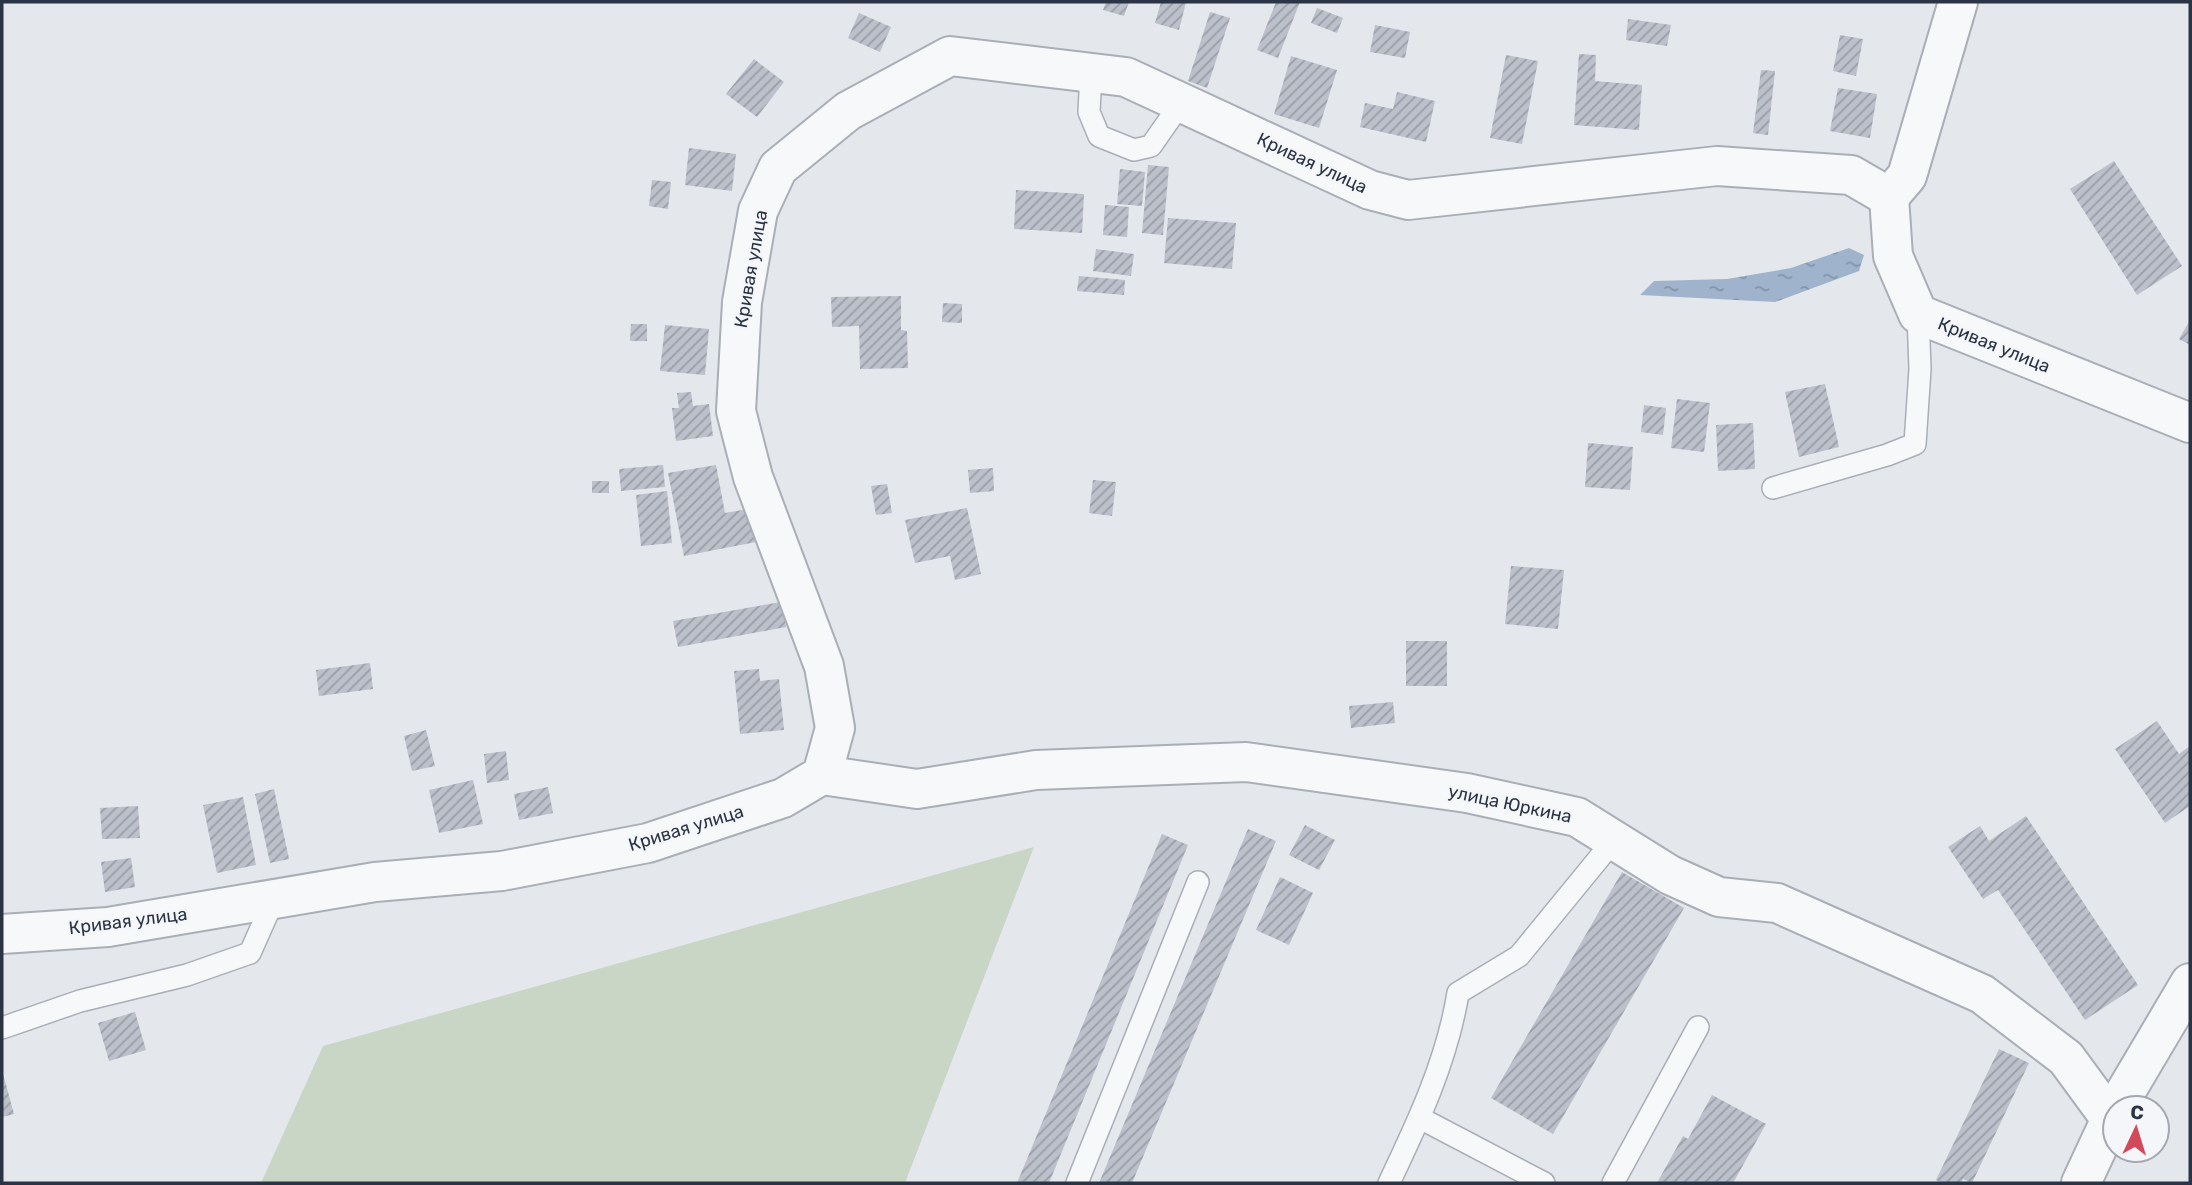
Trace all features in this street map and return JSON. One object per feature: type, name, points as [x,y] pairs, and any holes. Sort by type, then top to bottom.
[{"type":"street","points":[[1889,197],[1908,176],[1958,2]]},
{"type":"street","name":"Кривая улица","points":[[2,934],[108,927],[375,881],[502,871],[648,843],[783,798],[822,775],[835,728],[824,666],[753,477],[736,411],[742,302],[758,211],[778,168],[838,119],[950,56],[1126,78],[1370,190],[1408,200],[1717,166],[1851,175],[1889,197],[1893,256],[1918,314],[2190,423]]},
{"type":"street","name":"улица Юркина","points":[[822,775],[917,789],[1036,770],[1246,762],[1324,771],[1516,803],[1577,817],[1670,875],[1719,897],[1777,903],[1982,994],[2066,1058],[2101,1097]]},
{"type":"street","points":[[2125,1094],[2190,983]]},
{"type":"street","points":[[2081,1183],[2101,1140]]},
{"type":"lane","points":[[1091,73],[1089,112],[1099,136],[1134,150],[1152,146],[1181,103]]},
{"type":"lane","points":[[1773,488],[1887,455],[1915,444],[1920,369],[1918,314]]},
{"type":"lane","points":[[1388,1183],[1420,1118],[1451,1032],[1458,993],[1519,956],[1614,840]]},
{"type":"lane","points":[[1077,1183],[1198,882]]},
{"type":"lane","points":[[2,1028],[80,1001],[187,975],[250,953],[274,899]]},
{"type":"lane","points":[[1613,1183],[1698,1027]]},
{"type":"lane","points":[[1420,1118],[1544,1183]]},
{"type":"green space","points":[[1034,847],[905,1183],[261,1183],[323,1046]]},
{"type":"water","points":[[1849,248],[1864,255],[1859,271],[1775,302],[1640,295],[1654,281],[1727,279],[1791,268]]},
{"type":"building","points":[[1106,2],[1129,2],[1124,16],[1103,10]]},
{"type":"building","points":[[1161,2],[1186,2],[1179,30],[1155,23]]},
{"type":"building","points":[[1276,2],[1300,2],[1278,58],[1257,50]]},
{"type":"building","points":[[1317,8],[1343,18],[1337,33],[1311,23]]},
{"type":"building","points":[[1210,12],[1230,18],[1207,88],[1188,81]]},
{"type":"building","points":[[859,13],[891,27],[880,52],[848,38]]},
{"type":"building","points":[[1628,19],[1671,25],[1667,46],[1626,40]]},
{"type":"building","points":[[1375,25],[1410,32],[1405,58],[1370,52]]},
{"type":"building","points":[[1840,35],[1863,39],[1856,76],[1833,71]]},
{"type":"building","points":[[1579,54],[1596,55],[1595,81],[1642,85],[1639,130],[1574,125]]},
{"type":"building","points":[[1506,55],[1538,61],[1522,144],[1490,138]]},
{"type":"building","points":[[1291,56],[1337,70],[1319,128],[1274,114]]},
{"type":"building","points":[[754,59],[784,82],[757,117],[726,94]]},
{"type":"building","points":[[1761,70],[1775,71],[1768,135],[1753,133]]},
{"type":"building","points":[[1838,88],[1877,94],[1870,138],[1830,131]]},
{"type":"building","points":[[1397,92],[1435,101],[1426,142],[1360,127],[1365,103],[1393,109]]},
{"type":"building","points":[[689,148],[736,154],[732,191],[685,185]]},
{"type":"building","points":[[2114,161],[2182,266],[2137,295],[2070,189]]},
{"type":"building","points":[[1148,165],[1169,167],[1163,235],[1142,233]]},
{"type":"building","points":[[1120,169],[1145,172],[1142,206],[1117,204]]},
{"type":"building","points":[[652,180],[671,182],[668,209],[649,206]]},
{"type":"building","points":[[1016,190],[1084,194],[1082,233],[1014,229]]},
{"type":"building","points":[[1105,205],[1129,207],[1127,237],[1103,235]]},
{"type":"building","points":[[1168,218],[1236,223],[1232,269],[1164,263]]},
{"type":"building","points":[[1096,249],[1134,254],[1131,276],[1093,271]]},
{"type":"building","points":[[1079,276],[1125,280],[1124,295],[1077,291]]},
{"type":"building","points":[[901,296],[901,330],[907,331],[908,368],[860,369],[859,326],[832,327],[831,297]]},
{"type":"building","points":[[943,303],[962,304],[962,323],[942,322]]},
{"type":"building","points":[[2190,320],[2190,345],[2179,339]]},
{"type":"building","points":[[631,324],[647,324],[647,341],[630,341]]},
{"type":"building","points":[[665,325],[709,329],[705,375],[660,371]]},
{"type":"building","points":[[1825,384],[1839,447],[1799,457],[1785,392]]},
{"type":"building","points":[[691,392],[693,406],[709,404],[713,436],[676,441],[672,408],[679,408],[677,393]]},
{"type":"building","points":[[1677,399],[1710,403],[1704,452],[1671,448]]},
{"type":"building","points":[[1644,405],[1666,408],[1663,435],[1641,432]]},
{"type":"building","points":[[1753,423],[1755,469],[1718,471],[1716,425]]},
{"type":"building","points":[[1588,443],[1633,447],[1630,490],[1585,487]]},
{"type":"building","points":[[663,465],[665,487],[621,491],[619,469]]},
{"type":"building","points":[[716,465],[725,513],[754,508],[761,541],[684,556],[668,473]]},
{"type":"building","points":[[993,468],[994,491],[970,493],[968,470]]},
{"type":"building","points":[[1093,480],[1116,482],[1112,516],[1089,513]]},
{"type":"building","points":[[592,481],[609,481],[609,493],[592,493]]},
{"type":"building","points":[[887,484],[892,513],[876,515],[871,486]]},
{"type":"building","points":[[667,491],[672,543],[641,546],[636,495]]},
{"type":"building","points":[[967,508],[981,574],[955,580],[950,556],[915,563],[905,520]]},
{"type":"building","points":[[1511,566],[1564,570],[1558,629],[1505,624]]},
{"type":"building","points":[[781,602],[786,627],[678,647],[673,621]]},
{"type":"building","points":[[1406,641],[1447,641],[1447,686],[1406,686]]},
{"type":"building","points":[[370,663],[373,689],[319,696],[316,670]]},
{"type":"building","points":[[759,669],[760,681],[779,679],[784,730],[740,734],[734,671]]},
{"type":"building","points":[[1393,702],[1395,723],[1351,728],[1349,706]]},
{"type":"building","points":[[2157,721],[2179,754],[2190,746],[2190,806],[2165,823],[2115,749]]},
{"type":"building","points":[[426,730],[435,766],[412,771],[404,736]]},
{"type":"building","points":[[506,751],[509,780],[487,783],[484,754]]},
{"type":"building","points":[[473,780],[483,824],[439,833],[429,790]]},
{"type":"building","points":[[548,787],[553,813],[519,820],[514,794]]},
{"type":"building","points":[[274,789],[289,859],[270,863],[255,794]]},
{"type":"building","points":[[243,797],[256,865],[217,873],[203,805]]},
{"type":"building","points":[[138,806],[140,838],[102,839],[100,808]]},
{"type":"building","points":[[2026,816],[2138,985],[2085,1020],[1998,890],[1983,899],[1948,847],[1980,826],[1989,841]]},
{"type":"building","points":[[1305,825],[1335,840],[1319,870],[1289,855]]},
{"type":"building","points":[[1248,829],[1276,841],[1132,1183],[1099,1183]]},
{"type":"building","points":[[1162,834],[1188,845],[1049,1183],[1017,1183]]},
{"type":"building","points":[[131,858],[135,887],[105,892],[101,862]]},
{"type":"building","points":[[1622,872],[1684,908],[1553,1134],[1491,1098]]},
{"type":"building","points":[[1280,877],[1313,893],[1289,945],[1256,930]]},
{"type":"building","points":[[135,1012],[146,1050],[109,1061],[98,1023]]},
{"type":"building","points":[[1999,1049],[2029,1063],[1972,1183],[1963,1179],[1961,1183],[1942,1183],[1936,1180]]},
{"type":"building","points":[[2,1070],[14,1114],[2,1117]]},
{"type":"building","points":[[1712,1095],[1766,1124],[1733,1183],[1657,1183],[1683,1136],[1688,1139]]}]
